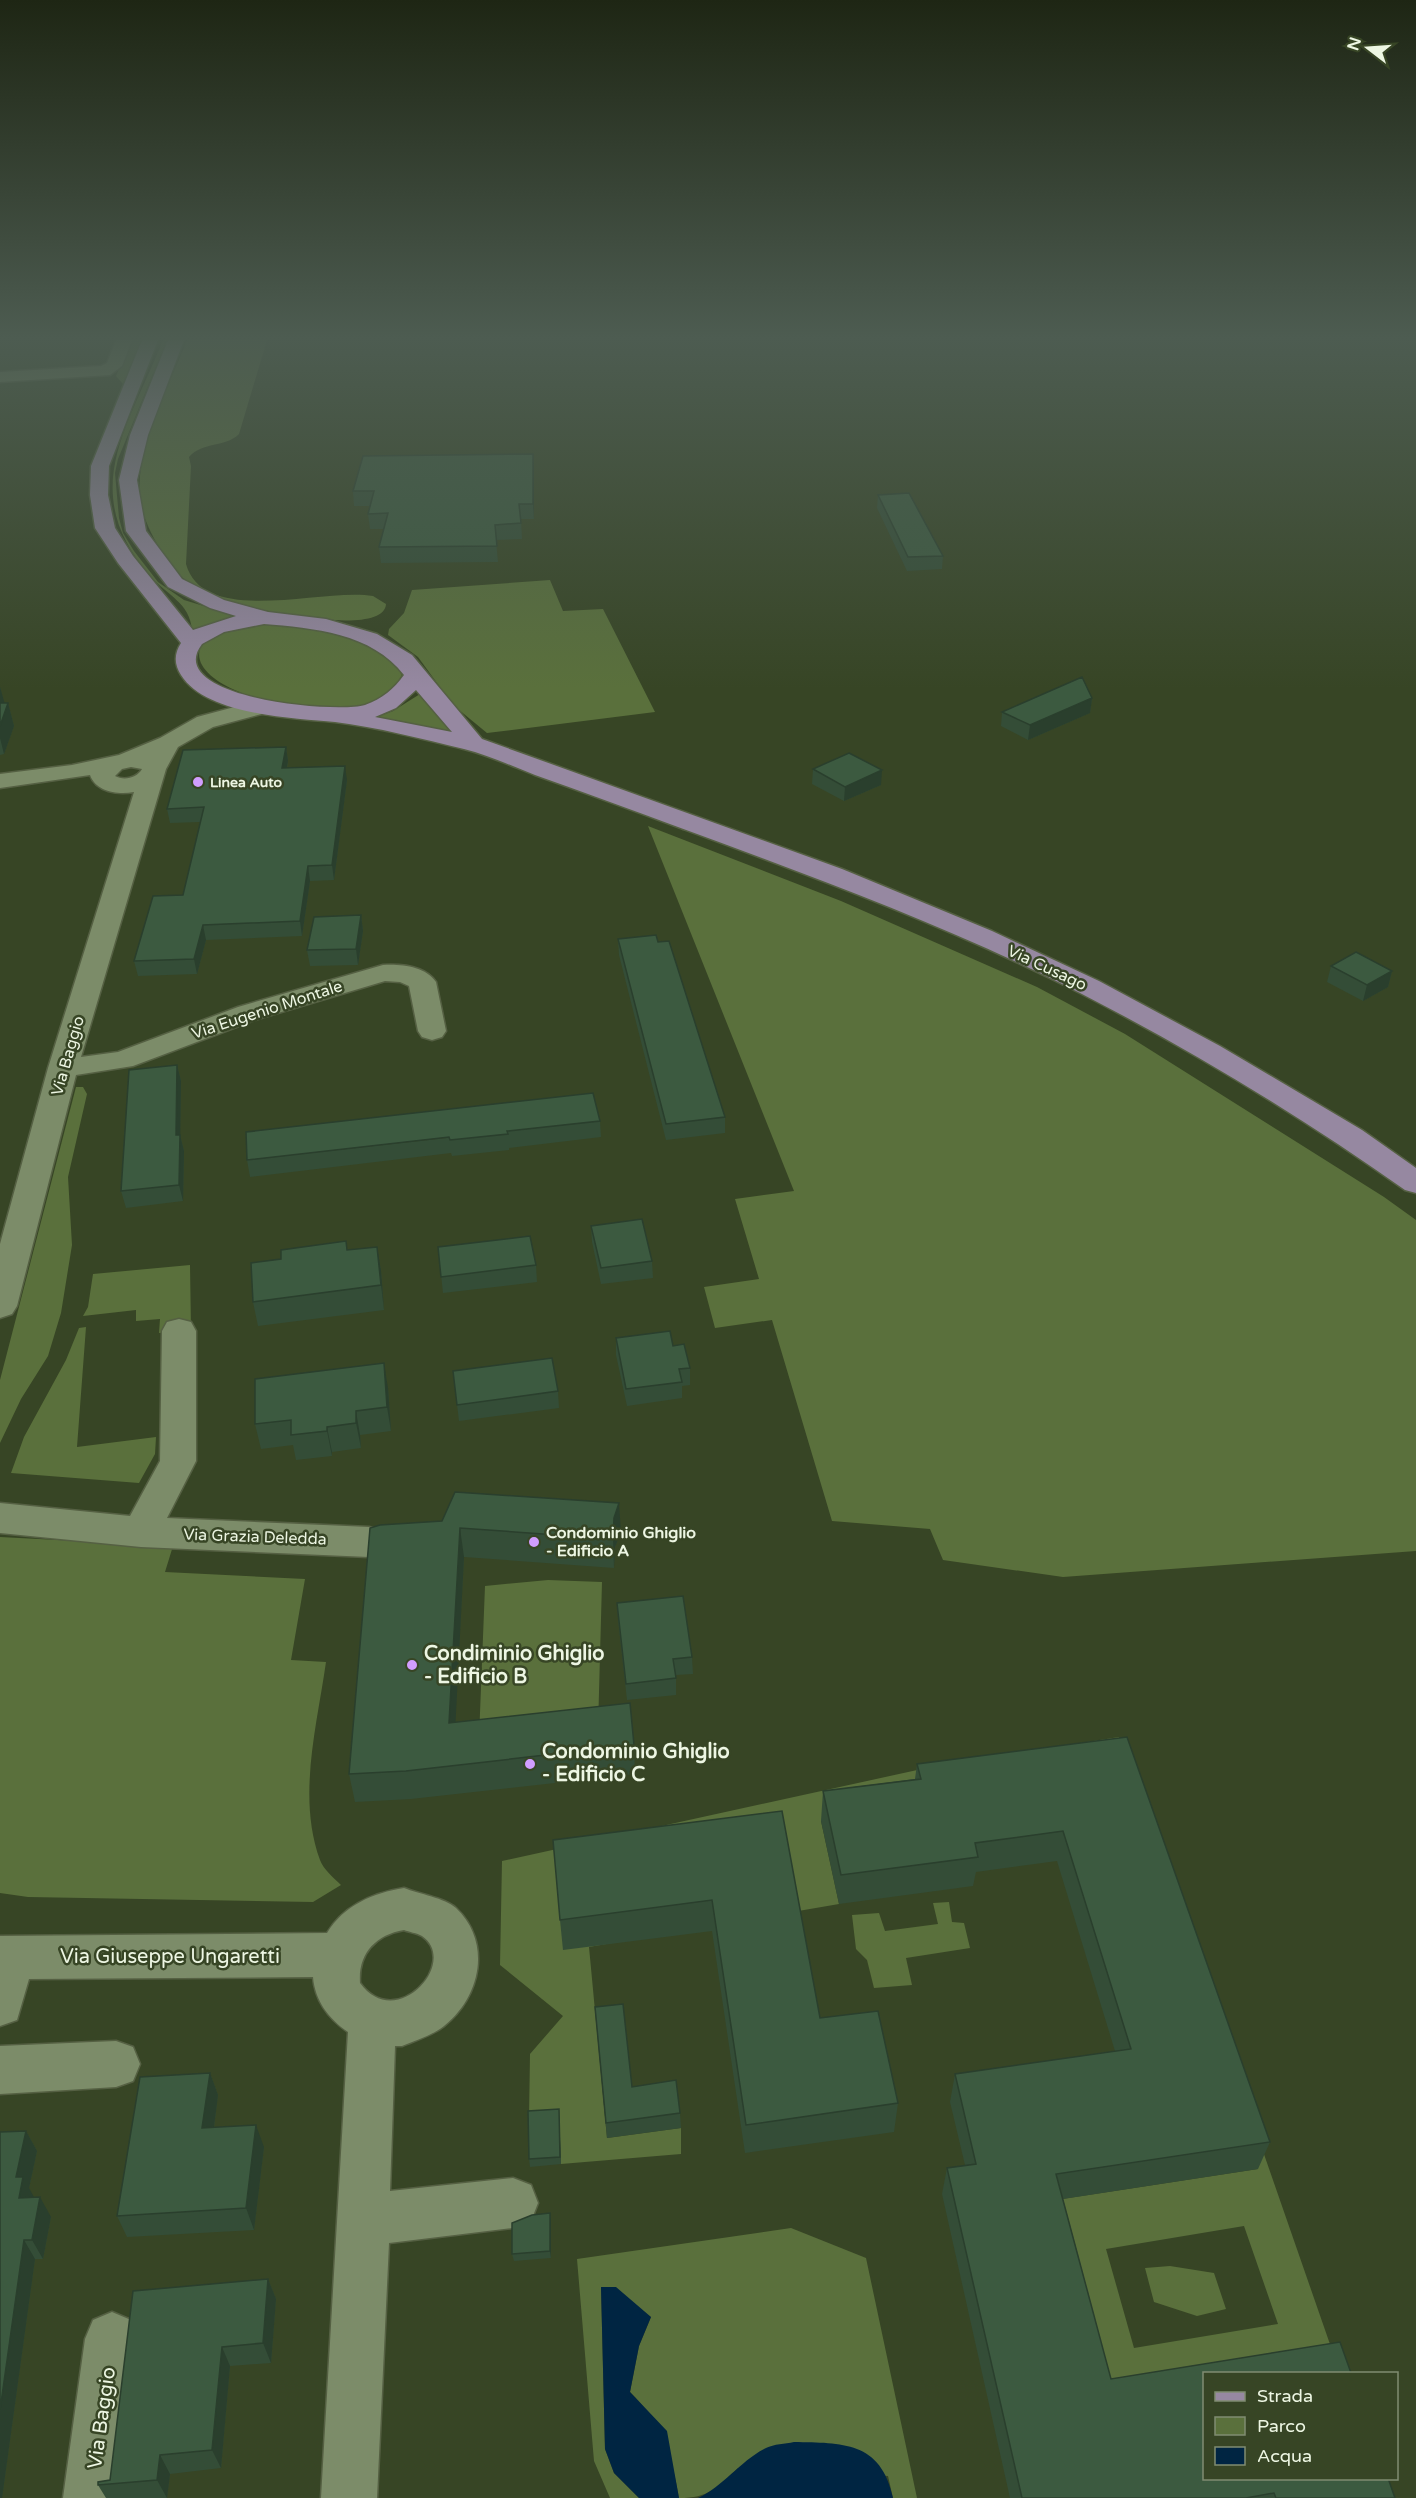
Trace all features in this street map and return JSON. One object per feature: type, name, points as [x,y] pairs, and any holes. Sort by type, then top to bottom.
[{"type":"main road","points":[[104,457],[100,466],[99,495],[105,528],[125,559],[191,642]]},
{"type":"main road","points":[[134,457],[128,480],[136,531],[175,583],[217,604],[264,618],[315,623],[361,636],[394,651],[411,666],[474,744]]},
{"type":"main road","points":[[206,686],[198,681],[186,663],[186,651],[191,642],[215,627],[264,618]]},
{"type":"main road","points":[[342,717],[361,714],[389,703],[410,686],[416,675]]},
{"type":"main road","name":"Via Cusago","points":[[206,686],[261,706],[342,717],[474,744],[833,875],[982,937],[1089,987],[1210,1052],[1351,1137],[1416,1183]]},
{"type":"street","name":"Via Baggio","points":[[0,1306],[63,1068],[141,807],[154,771],[177,736],[204,704],[206,686]]},
{"type":"street","points":[[2,781],[71,780],[119,773],[177,736],[230,714],[261,706]]},
{"type":"street","points":[[119,773],[141,782],[154,771]]},
{"type":"street","points":[[119,773],[141,807]]},
{"type":"street","name":"Via Eugenio Montale","points":[[63,1068],[123,1060],[248,1013],[383,973],[399,972],[413,975],[422,982],[432,1031]]},
{"type":"street","points":[[141,1532],[178,1461],[179,1331]]},
{"type":"street","name":"Via Grazia Deledda","points":[[0,1518],[141,1532],[369,1542]]},
{"type":"street","points":[[404,1909],[424,1912],[440,1922],[452,1936],[458,1953],[457,1972],[449,1992],[434,2008],[415,2019],[394,2024],[372,2021],[357,2013],[345,2002],[337,1987],[336,1970],[340,1953],[350,1935],[366,1922],[384,1912],[404,1909]]},
{"type":"street","name":"Via Giuseppe Ungaretti","points":[[5,1958],[312,1956],[340,1953]]},
{"type":"street","points":[[0,2004],[5,1958]]},
{"type":"street","points":[[349,2498],[372,2021]]},
{"type":"street","points":[[0,2070],[116,2064]]},
{"type":"street","points":[[364,2220],[513,2203]]},
{"type":"street","name":"Via Baggio","points":[[91,2498],[112,2339]]},
{"type":"green space","points":[[117,457],[119,457],[115,473],[119,518],[123,532],[116,516],[113,488]]},
{"type":"green space","points":[[144,457],[190,457],[186,564],[197,583],[216,595],[240,600],[268,601],[351,595],[373,596],[386,604],[379,614],[362,620],[310,618],[233,603],[216,598],[197,588],[183,578],[169,562],[151,532],[143,513],[140,493]]},
{"type":"green space","points":[[123,534],[158,582],[184,600],[237,616],[192,630],[187,613],[182,606],[151,577],[129,546]]},
{"type":"green space","points":[[550,580],[563,611],[603,609],[655,712],[487,733],[453,705],[418,657],[388,635],[389,629],[404,613],[412,590]]},
{"type":"green space","points":[[263,623],[319,631],[360,642],[392,661],[402,675],[388,692],[369,704],[355,708],[318,709],[249,696],[213,677],[202,665],[199,651],[201,645],[209,638],[232,629]]},
{"type":"green space","points":[[420,694],[458,734],[374,718],[393,711]]},
{"type":"green space","points":[[648,826],[841,901],[1037,987],[1125,1034],[1384,1197],[1416,1220],[1416,1551],[1063,1577],[943,1560],[930,1529],[832,1521],[772,1320],[715,1328],[704,1287],[759,1279],[735,1199],[794,1191]]},
{"type":"green space","points":[[76,1087],[83,1087],[87,1094],[68,1177],[72,1245],[61,1313],[48,1356],[21,1399],[0,1443],[0,1380]]},
{"type":"green space","points":[[190,1265],[191,1330],[159,1333],[160,1319],[136,1321],[136,1310],[83,1316],[88,1307],[93,1274]]},
{"type":"green space","points":[[86,1327],[77,1447],[156,1437],[155,1454],[139,1483],[11,1473],[24,1437],[66,1360],[79,1328]]},
{"type":"green space","points":[[0,1537],[173,1546],[165,1572],[305,1579],[291,1660],[326,1662],[311,1761],[310,1811],[313,1836],[321,1863],[341,1885],[313,1902],[28,1897],[0,1893]]},
{"type":"green space","points":[[548,1580],[602,1582],[598,1729],[479,1738],[485,1586]]},
{"type":"green space","points":[[1119,1737],[1340,2372],[1203,2372],[1203,2374],[1102,2403],[1049,2201],[1258,2169],[1120,1767],[821,1821],[839,1904],[589,1947],[607,2138],[681,2128],[681,2154],[561,2164],[559,2116],[529,2119],[530,2054],[563,2016],[500,1965],[502,1861],[940,1765]],"holes":[[[1244,2226],[1278,2324],[1134,2348],[1106,2249]]]},
{"type":"green space","points":[[949,1902],[952,1922],[964,1923],[970,1948],[906,1958],[912,1985],[874,1988],[867,1960],[856,1949],[852,1915],[879,1913],[885,1931],[938,1924],[933,1903]]},
{"type":"green space","points":[[791,2228],[866,2258],[917,2498],[893,2498],[888,2476],[738,2468],[705,2494],[679,2498],[664,2440],[650,2415],[630,2392],[639,2346],[651,2317],[601,2287],[605,2449],[614,2473],[639,2498],[610,2498],[594,2461],[577,2259]]},
{"type":"green space","points":[[1170,2266],[1214,2273],[1226,2309],[1197,2316],[1154,2302],[1145,2268]]},
{"type":"water","points":[[601,2287],[616,2287],[651,2317],[639,2346],[630,2392],[667,2431],[679,2498],[639,2498],[614,2473],[605,2449]]},
{"type":"water","points":[[794,2442],[843,2445],[869,2455],[879,2465],[887,2479],[893,2498],[698,2498],[716,2487],[757,2453],[769,2447]]},
{"type":"building","points":[[363,457],[533,457],[533,504],[519,504],[521,523],[495,525],[497,546],[379,547],[388,513],[368,514],[374,491],[353,491]]},
{"type":"building","points":[[909,493],[943,556],[908,557],[878,495]]},
{"type":"building","points":[[1082,677],[1092,698],[1030,725],[1002,712]]},
{"type":"building","points":[[0,703],[8,703],[0,726]]},
{"type":"building","points":[[286,747],[282,768],[345,766],[332,865],[308,866],[300,921],[203,925],[194,959],[134,961],[153,896],[183,895],[204,807],[167,809],[183,750]]},
{"type":"building","points":[[849,753],[882,770],[845,787],[813,769]]},
{"type":"building","points":[[361,915],[356,949],[307,950],[314,917]]},
{"type":"building","points":[[656,935],[658,942],[669,941],[725,1117],[666,1124],[618,939]]},
{"type":"building","points":[[1356,952],[1392,971],[1367,985],[1331,966]]},
{"type":"building","points":[[177,1065],[176,1135],[180,1135],[179,1185],[121,1191],[129,1070]]},
{"type":"building","points":[[593,1093],[600,1121],[507,1131],[508,1134],[450,1140],[449,1137],[247,1160],[246,1132]]},
{"type":"building","points":[[642,1219],[652,1261],[601,1268],[591,1226]]},
{"type":"building","points":[[530,1236],[536,1265],[441,1277],[438,1247]]},
{"type":"building","points":[[346,1241],[347,1250],[377,1247],[381,1285],[253,1302],[251,1263],[281,1259],[281,1250]]},
{"type":"building","points":[[670,1331],[673,1346],[684,1344],[690,1368],[679,1369],[682,1382],[626,1389],[616,1338]]},
{"type":"building","points":[[552,1358],[558,1391],[457,1405],[453,1371]]},
{"type":"building","points":[[384,1363],[387,1407],[356,1411],[356,1423],[327,1427],[327,1431],[291,1435],[291,1420],[255,1424],[255,1379]]},
{"type":"building","points":[[455,1492],[619,1503],[614,1518],[613,1539],[460,1528],[449,1723],[630,1703],[634,1745],[406,1771],[349,1774],[370,1528],[380,1525],[442,1521]]},
{"type":"building","points":[[683,1596],[692,1657],[673,1659],[676,1678],[626,1684],[617,1603]]},
{"type":"building","points":[[1127,1737],[1270,2142],[1056,2174],[1111,2379],[1340,2342],[1351,2372],[1203,2372],[1203,2480],[1389,2480],[1395,2498],[1276,2498],[1274,2493],[1246,2498],[1022,2498],[947,2168],[976,2164],[955,2074],[1131,2049],[1063,1831],[975,1843],[978,1857],[841,1875],[823,1791],[921,1779],[917,1764]]},
{"type":"building","points":[[782,1811],[820,2018],[878,2011],[898,2103],[746,2125],[712,1900],[560,1920],[553,1840]]},
{"type":"building","points":[[623,2004],[632,2087],[676,2080],[680,2113],[606,2123],[595,2007]]},
{"type":"building","points":[[210,2073],[202,2128],[256,2125],[246,2208],[117,2216],[140,2077]]},
{"type":"building","points":[[559,2109],[560,2157],[529,2159],[528,2111]]},
{"type":"building","points":[[26,2131],[16,2177],[23,2177],[19,2198],[40,2197],[32,2240],[24,2240],[0,2410],[0,2132]]},
{"type":"building","points":[[550,2213],[550,2251],[512,2254],[512,2223],[532,2215]]},
{"type":"building","points":[[268,2279],[263,2343],[222,2347],[212,2450],[160,2455],[157,2480],[98,2485],[98,2482],[110,2480],[133,2291]]},
{"type":"place","name":"Linea Auto","points":[[198,782]]},
{"type":"place","name":"Condominio Ghiglio - Edificio A","points":[[534,1542]]},
{"type":"place","name":"Condiminio Ghiglio - Edificio B","points":[[412,1665]]},
{"type":"place","name":"Condominio Ghiglio - Edificio C","points":[[530,1764]]}]
